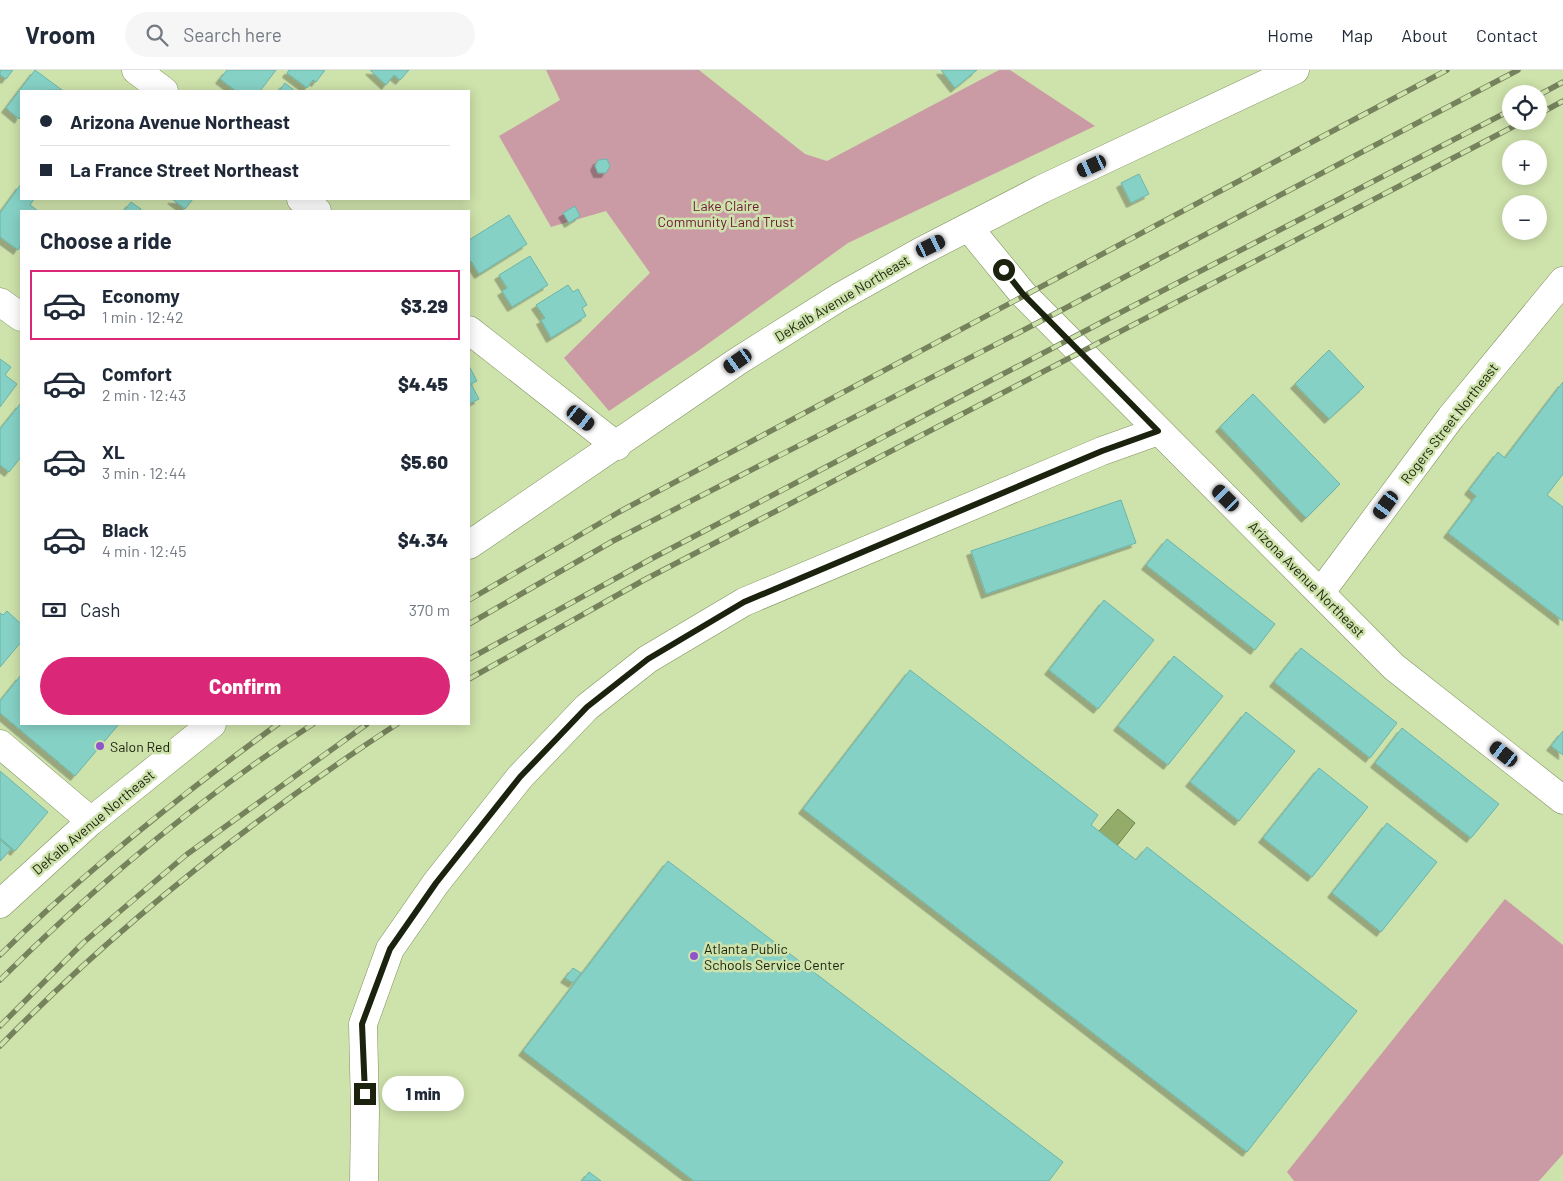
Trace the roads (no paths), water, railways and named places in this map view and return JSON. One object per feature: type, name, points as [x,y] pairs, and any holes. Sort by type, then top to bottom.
[{"type":"street","points":[[136,70],[163,90]]},
{"type":"street","name":"DeKalb Avenue Northeast","points":[[470,544],[617,446],[738,361],[838,298],[920,252],[1042,189],[1296,70]]},
{"type":"street","points":[[302,200],[316,210]]},
{"type":"street","name":"Arizona Avenue Northeast","points":[[969,228],[1023,294],[1158,431],[1322,592],[1394,667],[1563,800]]},
{"type":"street","name":"Rogers Street Northeast","points":[[1322,592],[1451,417],[1563,280]]},
{"type":"street","points":[[0,302],[20,316]]},
{"type":"street","points":[[470,331],[617,446]]},
{"type":"street","points":[[364,1181],[365,1111],[362,1024],[390,949],[436,883],[520,777],[587,707],[648,659],[744,602],[1102,451],[1158,431]]},
{"type":"street","name":"DeKalb Avenue Northeast","points":[[0,904],[91,821],[211,725]]},
{"type":"street","points":[[0,744],[91,821]]},
{"type":"railway","points":[[470,599],[619,512],[1447,70]]},
{"type":"railway","points":[[470,623],[613,541],[1020,332],[1518,70]]},
{"type":"railway","points":[[1547,91],[1563,82]]},
{"type":"railway","points":[[1547,110],[1563,101]]},
{"type":"railway","points":[[470,658],[651,559],[1502,115]]},
{"type":"railway","points":[[470,678],[644,580],[1507,130]]},
{"type":"railway","points":[[0,955],[100,863],[206,778],[277,725]]},
{"type":"railway","points":[[0,980],[74,910],[150,844],[230,782],[312,725]]},
{"type":"railway","points":[[0,1026],[84,942],[186,855],[366,725]]},
{"type":"railway","points":[[0,1046],[92,957],[190,874],[292,796],[396,725]]},
{"type":"place","name":"Salon Red","points":[[100,746]]},
{"type":"place","name":"Atlanta Public Schools Service Center","points":[[694,956]]},
{"type":"park label","name":"Lake Claire Community Land Trust","points":[[726,214]]}]
